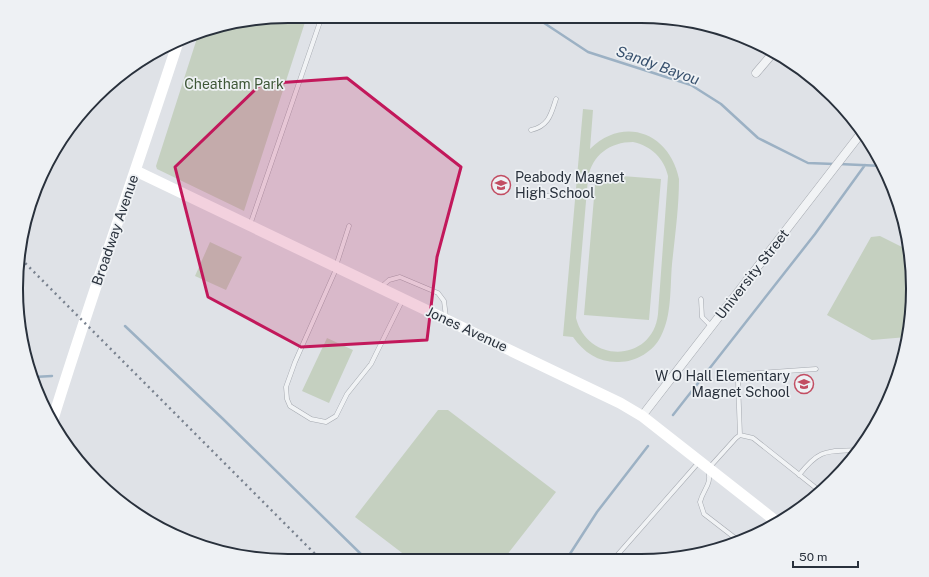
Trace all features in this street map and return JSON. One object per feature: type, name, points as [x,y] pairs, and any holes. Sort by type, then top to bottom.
[{"type":"street","name":"Broadway Avenue","points":[[54,413],[83,321],[136,171],[176,48]]},
{"type":"street","points":[[756,73],[770,57]]},
{"type":"street","name":"University Street","points":[[642,416],[858,137]]},
{"type":"street","name":"Jones Avenue","points":[[136,171],[606,396],[642,416],[772,519]]},
{"type":"lane","points":[[250,226],[320,23]]},
{"type":"lane","points":[[531,130],[545,125],[549,119],[556,99]]},
{"type":"lane","points":[[542,196],[573,196]]},
{"type":"lane","points":[[349,226],[336,267],[295,362],[286,387],[287,399],[290,406],[311,419],[326,422],[336,416],[347,394],[371,364],[403,299]]},
{"type":"lane","points":[[380,288],[388,280],[400,276],[438,293],[444,301],[446,320]]},
{"type":"lane","points":[[701,299],[702,317],[711,326]]},
{"type":"lane","points":[[740,435],[738,381],[740,377],[745,374],[816,369]]},
{"type":"lane","points":[[734,537],[704,514],[701,508],[702,496],[710,479],[708,469],[740,435]]},
{"type":"lane","points":[[740,435],[753,438],[816,488]]},
{"type":"lane","points":[[799,475],[815,456],[821,453],[850,451]]},
{"type":"lane","points":[[618,554],[699,461]]},
{"type":"highlighted area","points":[[347,78],[461,167],[437,257],[427,340],[301,347],[208,297],[175,167],[261,84]]},
{"type":"green space","name":"Cheatham Park","points":[[305,23],[244,211],[157,169],[156,166],[197,39],[220,32],[254,25]]},
{"type":"green space","points":[[583,109],[593,110],[590,149],[604,139],[617,133],[631,132],[644,134],[656,141],[666,151],[674,163],[679,179],[679,190],[669,310],[665,328],[658,341],[644,355],[632,360],[612,362],[599,359],[582,348],[573,337],[563,336]],"holes":[[[633,142],[646,146],[660,158],[668,176],[658,314],[654,330],[645,341],[633,349],[620,352],[606,350],[593,344],[583,333],[576,318],[588,178],[593,163],[603,151],[617,144]]]},
{"type":"green space","points":[[596,174],[661,179],[649,320],[584,315]]},
{"type":"green space","points":[[880,236],[903,247],[906,288],[904,323],[901,337],[872,340],[827,315],[871,237]]},
{"type":"green space","points":[[210,242],[242,257],[226,290],[195,276]]},
{"type":"green space","points":[[327,338],[353,350],[329,403],[302,391]]},
{"type":"green space","points":[[438,410],[448,410],[556,492],[508,554],[403,554],[355,517]]},
{"type":"waterway","name":"Sandy Bayou","points":[[544,23],[588,52],[691,85],[721,104],[758,138],[808,163],[834,164]]},
{"type":"waterway","name":"Sandy Bayou","points":[[839,164],[876,166]]},
{"type":"waterway","points":[[673,415],[815,234],[865,165]]},
{"type":"waterway","points":[[125,326],[223,419],[361,554]]},
{"type":"waterway","points":[[38,377],[52,376]]},
{"type":"waterway","points":[[570,554],[597,512],[648,446]]},
{"type":"railway","points":[[24,263],[315,554]]},
{"type":"place","name":"Peabody Magnet High School","points":[[501,185]]},
{"type":"place","name":"W O Hall Elementary Magnet School","points":[[804,384]]}]
